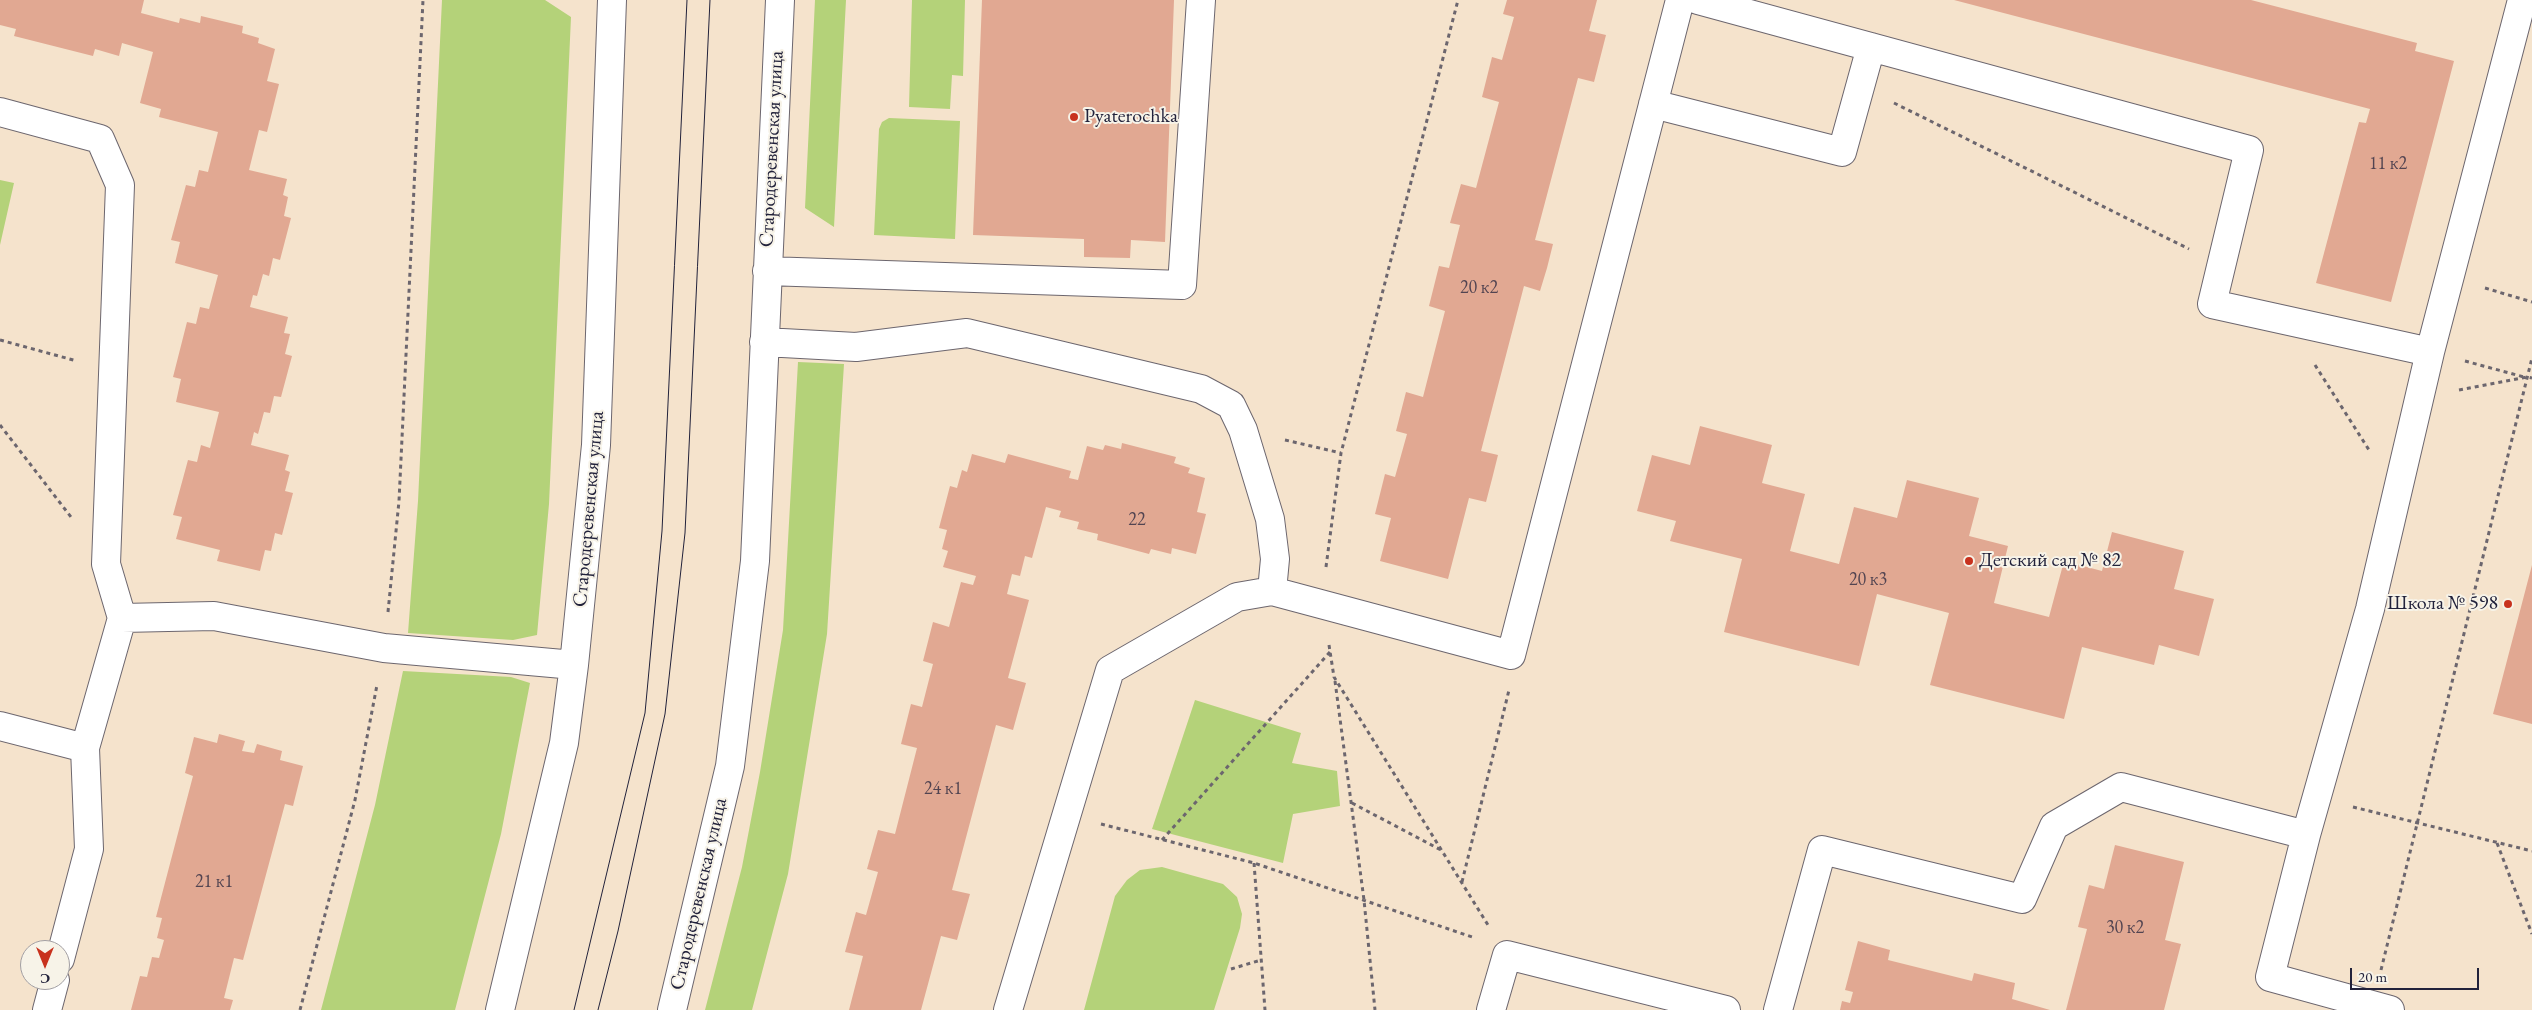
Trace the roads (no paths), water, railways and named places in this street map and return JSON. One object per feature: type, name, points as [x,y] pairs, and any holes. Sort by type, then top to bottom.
[{"type":"street","name":"Стародеревенская улица","points":[[500,1010],[564,743],[574,665],[596,445],[612,0]]},
{"type":"street","name":"Стародеревенская улица","points":[[672,1010],[730,766],[755,561],[766,271],[780,0]]},
{"type":"street","points":[[766,271],[1182,285],[1201,0]]},
{"type":"street","points":[[1008,1010],[1110,670],[1237,596],[1272,591],[1511,655],[1680,0]]},
{"type":"street","points":[[1698,0],[2249,150],[2212,304],[2430,352]]},
{"type":"street","points":[[2381,1007],[2270,977],[2306,835],[2370,609],[2418,398],[2522,0]]},
{"type":"street","points":[[1654,104],[1842,152],[1870,47]]},
{"type":"street","points":[[0,112],[100,139],[120,185],[106,564],[122,618],[85,748],[89,849],[65,940]]},
{"type":"street","points":[[764,342],[856,346],[967,333],[1201,389],[1231,404],[1243,430],[1270,519],[1275,559],[1272,591]]},
{"type":"street","points":[[122,618],[214,616],[384,648],[574,665]]},
{"type":"street","points":[[0,726],[85,748]]},
{"type":"street","points":[[1778,1010],[1822,850],[2022,899],[2054,826],[2121,787],[2306,835]]},
{"type":"street","points":[[1490,1010],[1504,951],[1650,1001],[1726,1010]]},
{"type":"street","points":[[47,1010],[52,990]]},
{"type":"tram line","points":[[574,1010],[645,713],[662,531],[687,0]]},
{"type":"tram line","points":[[598,1010],[618,931],[665,714],[685,533],[710,0]]},
{"type":"place","name":"Pyaterochka","points":[[1074,117]]},
{"type":"place","name":"Детский сад № 82","points":[[1969,561]]},
{"type":"place","name":"Школа № 598","points":[[2508,604]]}]
